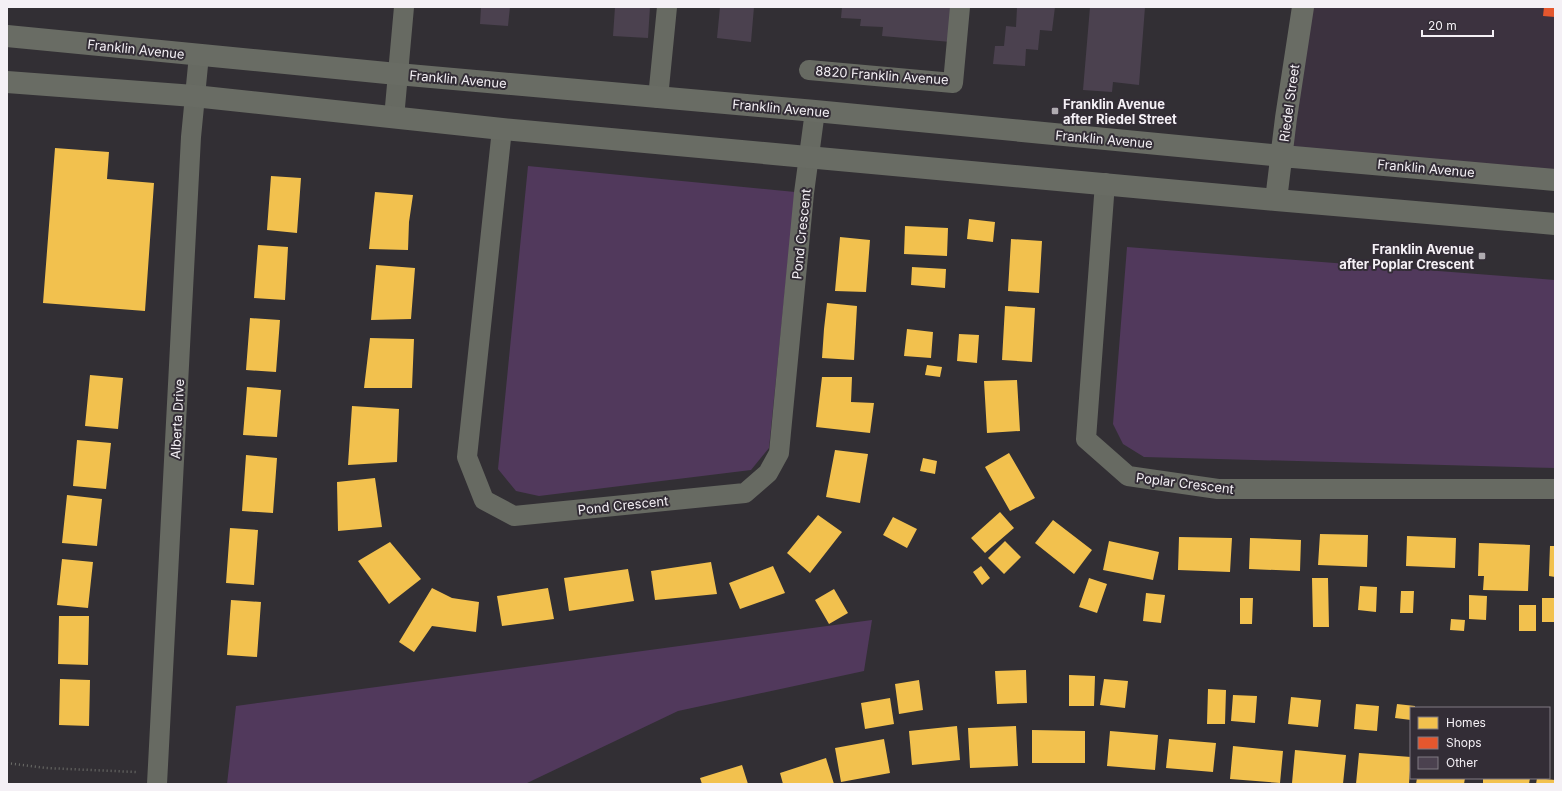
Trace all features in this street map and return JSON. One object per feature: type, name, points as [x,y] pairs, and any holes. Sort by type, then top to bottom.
[{"type":"main road","name":"Riedel Street","points":[[1276,200],[1286,118],[1303,7]]},
{"type":"main road","name":"Franklin Avenue","points":[[7,36],[397,74],[815,111],[1282,156],[1555,180]]},
{"type":"main road","points":[[7,82],[194,96],[394,118],[1276,200],[1555,224]]},
{"type":"street","points":[[394,118],[404,7]]},
{"type":"street","points":[[658,98],[667,7]]},
{"type":"street","name":"8820 Franklin Avenue","points":[[809,70],[954,83],[960,7]]},
{"type":"street","name":"Alberta Drive","points":[[158,778],[194,96],[199,55]]},
{"type":"street","name":"Pond Crescent","points":[[502,128],[467,457],[484,500],[514,516],[745,493],[768,473],[779,453],[804,193],[815,111]]},
{"type":"street","name":"Poplar Crescent","points":[[1105,183],[1086,439],[1128,476],[1218,489],[1555,489]]},
{"type":"path","points":[[7,763],[158,778]]},
{"type":"shaded area","points":[[1303,7],[1555,7],[1555,180],[1282,156]]},
{"type":"shaded area","points":[[528,166],[795,192],[769,448],[751,470],[539,496],[516,491],[498,469]]},
{"type":"shaded area","points":[[1127,247],[1555,280],[1555,468],[1144,457],[1123,444],[1113,424]]},
{"type":"shaded area","points":[[872,620],[864,671],[678,711],[525,784],[227,784],[236,706]]},
{"type":"building: Homes","points":[[55,148],[109,152],[107,179],[154,183],[145,311],[43,303]]},
{"type":"building: Homes","points":[[271,176],[301,178],[297,233],[267,230]]},
{"type":"building: Homes","points":[[375,192],[413,195],[409,222],[408,250],[369,249]]},
{"type":"building: Homes","points":[[969,219],[995,222],[993,242],[967,239]]},
{"type":"building: Homes","points":[[905,226],[948,228],[947,256],[904,254]]},
{"type":"building: Homes","points":[[840,237],[870,240],[866,292],[835,291]]},
{"type":"building: Homes","points":[[1011,239],[1042,241],[1039,293],[1008,291]]},
{"type":"building: Homes","points":[[258,245],[288,247],[285,300],[254,298]]},
{"type":"building: Homes","points":[[376,265],[415,268],[411,319],[371,320]]},
{"type":"building: Homes","points":[[912,267],[946,269],[945,288],[911,285]]},
{"type":"building: Homes","points":[[827,303],[857,306],[854,360],[822,358]]},
{"type":"building: Homes","points":[[1005,306],[1035,308],[1032,362],[1002,360]]},
{"type":"building: Homes","points":[[250,318],[280,320],[276,372],[246,370]]},
{"type":"building: Homes","points":[[907,329],[933,332],[931,358],[904,356]]},
{"type":"building: Homes","points":[[959,334],[979,335],[977,363],[957,361]]},
{"type":"building: Homes","points":[[370,338],[414,339],[412,388],[364,388]]},
{"type":"building: Homes","points":[[927,365],[942,367],[940,377],[925,375]]},
{"type":"building: Homes","points":[[90,375],[123,378],[118,429],[85,426]]},
{"type":"building: Homes","points":[[822,377],[852,377],[851,402],[874,403],[870,433],[816,427]]},
{"type":"building: Homes","points":[[1017,380],[1020,431],[987,433],[984,381]]},
{"type":"building: Homes","points":[[247,387],[281,390],[277,437],[243,435]]},
{"type":"building: Homes","points":[[352,406],[399,409],[397,462],[348,465]]},
{"type":"building: Homes","points":[[77,440],[111,443],[106,489],[73,486]]},
{"type":"building: Homes","points":[[835,450],[868,454],[860,503],[826,497]]},
{"type":"building: Homes","points":[[1009,453],[1035,498],[1010,511],[985,467]]},
{"type":"building: Homes","points":[[246,455],[277,458],[273,513],[242,511]]},
{"type":"building: Homes","points":[[923,458],[937,461],[935,474],[920,471]]},
{"type":"building: Homes","points":[[375,478],[382,527],[338,531],[337,482]]},
{"type":"building: Homes","points":[[67,495],[102,499],[97,546],[62,543]]},
{"type":"building: Homes","points":[[1000,512],[1014,528],[985,553],[971,538]]},
{"type":"building: Homes","points":[[818,515],[842,532],[810,573],[787,553]]},
{"type":"building: Homes","points":[[893,517],[917,529],[907,548],[883,535]]},
{"type":"building: Homes","points":[[1053,520],[1092,550],[1074,574],[1035,543]]},
{"type":"building: Homes","points":[[230,528],[258,530],[254,585],[226,583]]},
{"type":"building: Homes","points":[[1320,534],[1368,535],[1367,567],[1318,565]]},
{"type":"building: Homes","points":[[1407,536],[1456,538],[1455,568],[1406,566]]},
{"type":"building: Homes","points":[[1179,537],[1232,538],[1230,572],[1178,570]]},
{"type":"building: Homes","points":[[1250,538],[1301,540],[1300,571],[1249,569]]},
{"type":"building: Homes","points":[[1005,541],[1021,557],[1004,574],[988,558]]},
{"type":"building: Homes","points":[[1109,541],[1159,552],[1153,580],[1103,570]]},
{"type":"building: Homes","points":[[390,542],[421,579],[389,604],[358,561]]},
{"type":"building: Homes","points":[[1479,543],[1530,545],[1528,591],[1483,590],[1484,576],[1478,576]]},
{"type":"building: Homes","points":[[1550,546],[1555,546],[1555,577],[1549,576]]},
{"type":"building: Homes","points":[[62,559],[93,562],[88,608],[57,605]]},
{"type":"building: Homes","points":[[711,562],[717,594],[655,600],[651,571]]},
{"type":"building: Homes","points":[[773,566],[785,593],[740,609],[729,583]]},
{"type":"building: Homes","points":[[981,566],[990,578],[982,585],[973,572]]},
{"type":"building: Homes","points":[[628,569],[634,601],[569,611],[564,578]]},
{"type":"building: Homes","points":[[1089,578],[1107,584],[1097,613],[1079,607]]},
{"type":"building: Homes","points":[[1312,578],[1328,578],[1329,627],[1313,627]]},
{"type":"building: Homes","points":[[1360,586],[1377,587],[1376,612],[1358,610]]},
{"type":"building: Homes","points":[[432,588],[452,598],[479,602],[476,632],[432,626],[414,652],[399,642]]},
{"type":"building: Homes","points":[[548,588],[554,619],[502,626],[497,596]]},
{"type":"building: Homes","points":[[834,589],[848,613],[829,624],[815,600]]},
{"type":"building: Homes","points":[[1401,591],[1414,591],[1413,613],[1400,613]]},
{"type":"building: Homes","points":[[1146,593],[1165,595],[1161,623],[1143,621]]},
{"type":"building: Homes","points":[[1469,595],[1487,596],[1486,620],[1469,619]]},
{"type":"building: Homes","points":[[1240,598],[1253,598],[1252,624],[1240,624]]},
{"type":"building: Homes","points":[[1542,598],[1555,598],[1555,622],[1542,622]]},
{"type":"building: Homes","points":[[231,600],[261,602],[257,657],[227,655]]},
{"type":"building: Homes","points":[[1519,605],[1536,605],[1536,631],[1519,631]]},
{"type":"building: Homes","points":[[59,616],[89,616],[88,665],[58,664]]},
{"type":"building: Homes","points":[[1451,619],[1465,620],[1464,631],[1450,630]]},
{"type":"building: Homes","points":[[1026,670],[1027,703],[997,704],[995,671]]},
{"type":"building: Homes","points":[[1069,675],[1095,676],[1094,706],[1069,706]]},
{"type":"building: Homes","points":[[60,679],[90,680],[89,726],[59,725]]},
{"type":"building: Homes","points":[[1104,679],[1128,681],[1125,708],[1100,705]]},
{"type":"building: Homes","points":[[919,680],[923,710],[899,714],[895,684]]},
{"type":"building: Homes","points":[[1208,689],[1226,690],[1225,724],[1207,724]]},
{"type":"building: Homes","points":[[1233,695],[1257,696],[1255,723],[1231,721]]},
{"type":"building: Homes","points":[[1291,697],[1321,700],[1318,727],[1288,724]]},
{"type":"building: Homes","points":[[890,698],[894,724],[865,729],[861,703]]},
{"type":"building: Homes","points":[[1356,704],[1379,706],[1377,731],[1354,729]]},
{"type":"building: Homes","points":[[1397,704],[1415,706],[1410,707],[1410,720],[1395,718]]},
{"type":"building: Homes","points":[[957,726],[960,760],[912,765],[909,731]]},
{"type":"building: Homes","points":[[1016,726],[1018,766],[970,768],[968,728]]},
{"type":"building: Homes","points":[[1032,730],[1085,731],[1085,763],[1032,763]]},
{"type":"building: Homes","points":[[1110,731],[1158,735],[1155,770],[1107,766]]},
{"type":"building: Homes","points":[[884,739],[890,773],[841,782],[835,748]]},
{"type":"building: Homes","points":[[1169,739],[1216,743],[1213,772],[1166,768]]},
{"type":"building: Homes","points":[[1233,746],[1283,751],[1280,783],[1230,779]]},
{"type":"building: Homes","points":[[1295,750],[1346,755],[1343,784],[1292,783]]},
{"type":"building: Homes","points":[[1359,753],[1410,757],[1409,784],[1356,784]]},
{"type":"building: Homes","points":[[826,758],[834,784],[783,784],[780,773]]},
{"type":"building: Homes","points":[[742,765],[748,784],[702,784],[700,778]]},
{"type":"building: Homes","points":[[1417,779],[1465,779],[1464,784],[1416,784]]},
{"type":"building: Homes","points":[[1483,779],[1530,779],[1529,784],[1483,784]]},
{"type":"building: Homes","points":[[1537,779],[1555,780],[1555,784],[1536,784]]},
{"type":"building: Shops","points":[[1544,7],[1555,7],[1555,17],[1543,16]]},
{"type":"building: Other","points":[[481,7],[510,7],[508,26],[480,24]]},
{"type":"building: Other","points":[[615,7],[650,7],[648,38],[613,36]]},
{"type":"building: Other","points":[[720,7],[754,7],[751,42],[717,38]]},
{"type":"building: Other","points":[[842,7],[954,7],[951,42],[882,36],[883,27],[860,26],[861,19],[841,18]]},
{"type":"building: Other","points":[[1017,7],[1055,7],[1052,31],[1040,30],[1038,50],[1026,49],[1025,66],[993,64],[995,46],[1004,46],[1006,26],[1016,27]]},
{"type":"building: Other","points":[[1090,7],[1145,7],[1139,85],[1113,82],[1112,92],[1083,90]]},
{"type":"place","name":"Franklin Avenue after Riedel Street","points":[[1055,111]]},
{"type":"place","name":"Franklin Avenue after Poplar Crescent","points":[[1482,256]]}]
